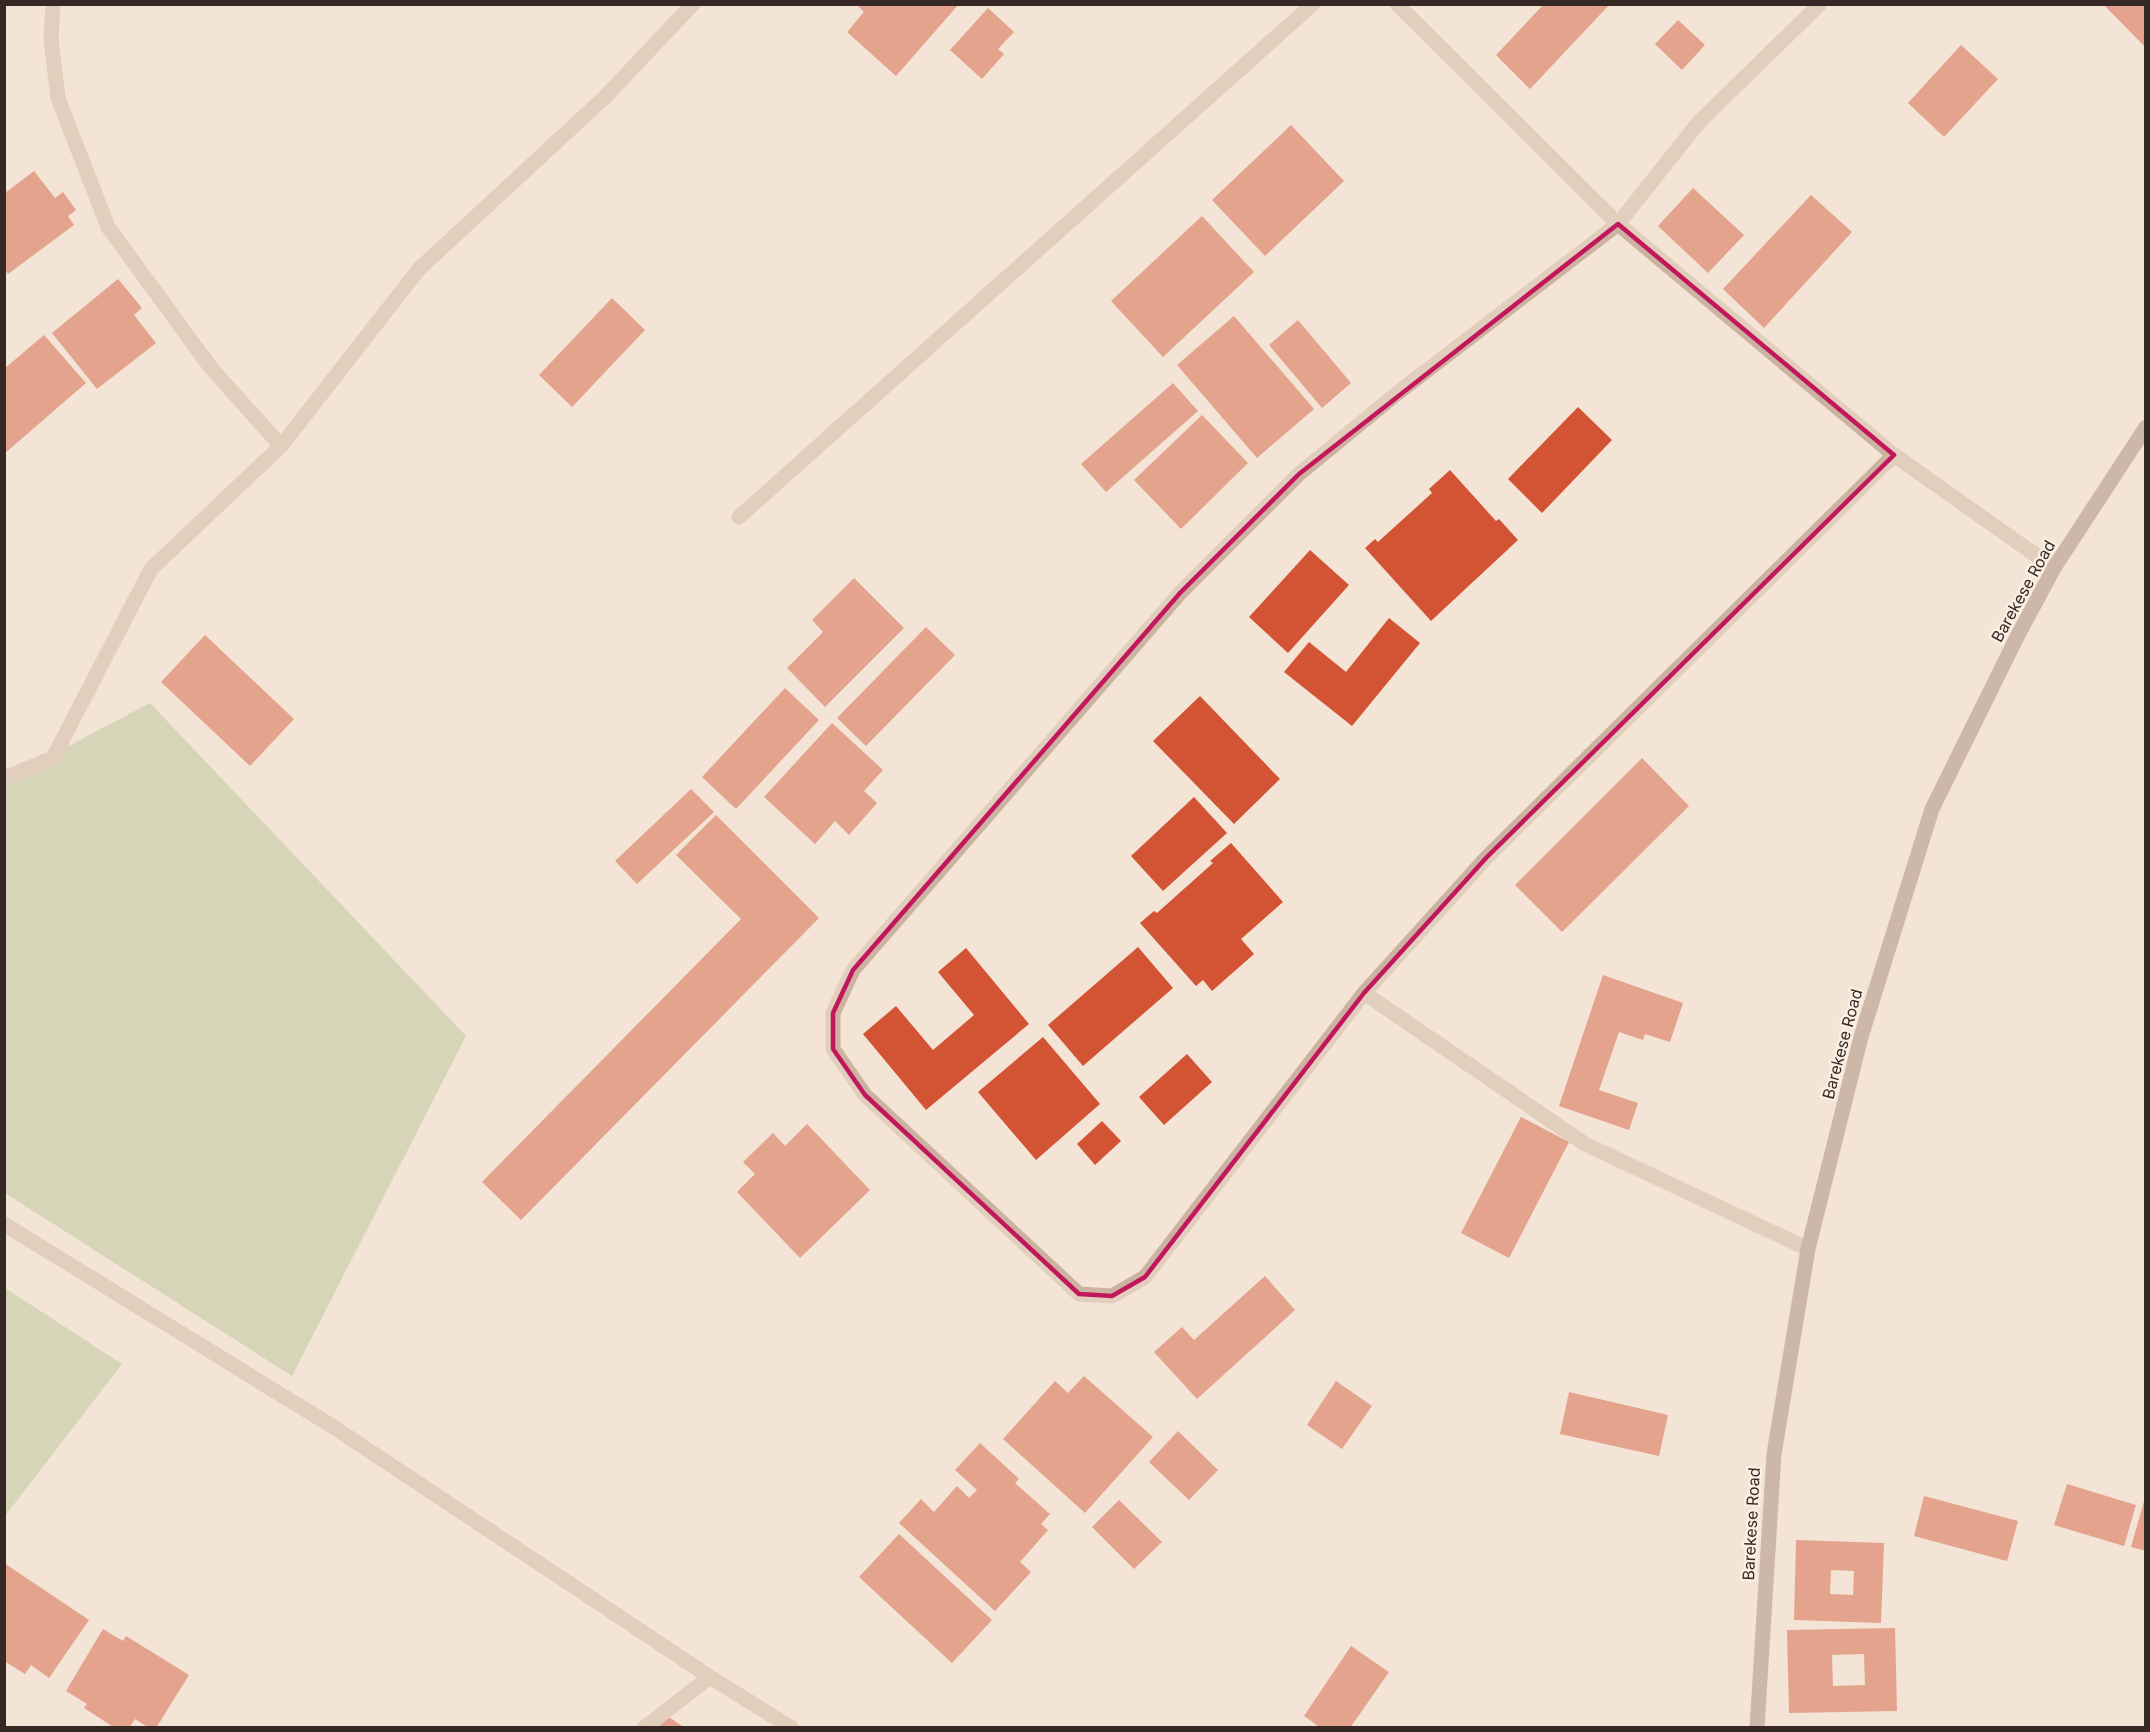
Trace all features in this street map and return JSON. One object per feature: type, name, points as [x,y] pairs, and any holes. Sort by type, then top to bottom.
[{"type":"main road","name":"Barekese Road","points":[[1757,1728],[1774,1454],[1808,1249],[1861,1037],[1932,809],[2054,568],[2145,427]]},
{"type":"street","points":[[52,4],[51,40],[58,98],[108,227],[211,368],[281,446]]},
{"type":"street","points":[[4,778],[53,758],[151,569],[281,446],[419,269],[605,97],[693,4]]},
{"type":"street","points":[[739,517],[1313,4]]},
{"type":"street","points":[[1397,4],[1618,224],[1894,455],[2054,568]]},
{"type":"street","points":[[1820,4],[1700,122],[1618,224],[1395,395],[1299,474],[1180,592],[853,970],[832,1013],[832,1049],[864,1095],[1079,1294],[1112,1296],[1145,1276],[1364,993],[1486,857],[1894,455]]},
{"type":"street","points":[[1364,993],[1584,1144],[1808,1249]]},
{"type":"street","points":[[4,1224],[334,1428],[710,1677],[792,1728]]},
{"type":"street","points":[[644,1728],[710,1677]]},
{"type":"highlighted area","points":[[1618,224],[1894,455],[1487,857],[1364,993],[1145,1277],[1112,1296],[1079,1294],[865,1095],[833,1049],[833,1013],[853,970],[1180,593],[1299,474]]},
{"type":"green space","points":[[150,703],[466,1036],[292,1376],[5,1193],[4,780]]},
{"type":"green space","points":[[5,1288],[122,1364],[5,1516]]},
{"type":"building","points":[[856,4],[959,4],[896,76],[847,32],[864,12]]},
{"type":"building","points":[[1544,4],[1610,4],[1530,89],[1496,55]]},
{"type":"building","points":[[2103,4],[2146,4],[2146,48]]},
{"type":"building","points":[[988,8],[1014,32],[998,49],[1004,54],[982,79],[950,50]]},
{"type":"building","points":[[1678,20],[1705,45],[1682,70],[1655,44]]},
{"type":"building","points":[[1961,45],[1998,79],[1944,137],[1908,103]]},
{"type":"building","points":[[1291,125],[1344,181],[1265,256],[1212,200]]},
{"type":"building","points":[[34,171],[55,198],[63,192],[76,210],[68,216],[74,225],[8,274],[5,269],[5,193]]},
{"type":"building","points":[[1693,188],[1744,235],[1708,273],[1658,226]]},
{"type":"building","points":[[1811,195],[1852,232],[1764,328],[1723,289]]},
{"type":"building","points":[[1202,216],[1254,272],[1163,357],[1111,301]]},
{"type":"building","points":[[118,279],[142,308],[134,315],[156,343],[97,389],[52,333]]},
{"type":"building","points":[[612,298],[645,330],[572,407],[539,375]]},
{"type":"building","points":[[1234,316],[1314,409],[1257,458],[1177,365]]},
{"type":"building","points":[[1298,320],[1351,383],[1322,408],[1269,345]]},
{"type":"building","points":[[44,335],[86,383],[4,454],[4,369]]},
{"type":"building","points":[[1173,383],[1198,411],[1106,492],[1081,464]]},
{"type":"building","points":[[1578,407],[1612,440],[1542,513],[1508,479]]},
{"type":"building","points":[[1202,415],[1248,463],[1181,529],[1134,480]]},
{"type":"building","points":[[1450,470],[1496,521],[1499,519],[1518,540],[1431,621],[1365,548],[1375,539],[1378,542],[1432,493],[1429,489]]},
{"type":"building","points":[[1310,550],[1349,585],[1288,653],[1249,617]]},
{"type":"building","points":[[854,578],[904,628],[825,707],[787,668],[823,632],[812,620]]},
{"type":"building","points":[[1389,618],[1420,643],[1352,726],[1284,672],[1309,642],[1346,672]]},
{"type":"building","points":[[926,627],[955,655],[866,746],[837,718]]},
{"type":"building","points":[[205,635],[294,719],[250,766],[161,682]]},
{"type":"building","points":[[785,688],[819,720],[736,809],[702,777]]},
{"type":"building","points":[[1200,696],[1280,779],[1234,824],[1153,741]]},
{"type":"building","points":[[832,723],[883,770],[864,791],[877,803],[849,835],[835,821],[815,844],[764,797]]},
{"type":"building","points":[[1642,758],[1689,806],[1562,932],[1515,885]]},
{"type":"building","points":[[691,789],[714,812],[637,884],[615,861]]},
{"type":"building","points":[[1194,797],[1227,833],[1163,891],[1131,856]]},
{"type":"building","points":[[716,815],[819,918],[521,1220],[482,1182],[741,919],[676,855]]},
{"type":"building","points":[[1231,843],[1283,902],[1241,939],[1254,954],[1212,991],[1203,980],[1196,986],[1140,923],[1154,911],[1157,913],[1213,863],[1210,861]]},
{"type":"building","points":[[1138,947],[1173,988],[1083,1066],[1048,1025]]},
{"type":"building","points":[[966,948],[1029,1024],[926,1110],[863,1034],[896,1006],[933,1050],[974,1015],[938,972]]},
{"type":"building","points":[[1603,975],[1683,1003],[1670,1042],[1645,1034],[1643,1040],[1619,1032],[1599,1090],[1638,1103],[1629,1130],[1559,1106]]},
{"type":"building","points":[[1043,1037],[1100,1104],[1036,1160],[978,1092]]},
{"type":"building","points":[[1187,1054],[1212,1082],[1164,1125],[1139,1097]]},
{"type":"building","points":[[1521,1117],[1569,1142],[1509,1258],[1461,1233]]},
{"type":"building","points":[[1102,1121],[1121,1141],[1095,1165],[1077,1144]]},
{"type":"building","points":[[807,1124],[870,1190],[800,1258],[737,1192],[755,1174],[743,1162],[773,1133],[785,1146]]},
{"type":"building","points":[[1265,1276],[1295,1310],[1197,1399],[1154,1352],[1182,1327],[1194,1340]]},
{"type":"building","points":[[1084,1376],[1153,1437],[1085,1513],[1003,1439],[1055,1381],[1068,1393]]},
{"type":"building","points":[[1336,1381],[1372,1406],[1342,1449],[1307,1425]]},
{"type":"building","points":[[1569,1392],[1668,1415],[1659,1456],[1560,1434]]},
{"type":"building","points":[[1178,1431],[1218,1470],[1189,1500],[1149,1462]]},
{"type":"building","points":[[980,1443],[1019,1479],[1015,1483],[1050,1514],[1041,1524],[1048,1530],[1020,1562],[1031,1572],[995,1611],[899,1523],[921,1499],[934,1512],[957,1486],[969,1498],[977,1490],[955,1470]]},
{"type":"building","points":[[2067,1484],[2136,1505],[2124,1546],[2054,1525]]},
{"type":"building","points":[[1924,1496],[2018,1521],[2007,1561],[1914,1536]]},
{"type":"building","points":[[2146,1498],[2146,1551],[2131,1547]]},
{"type":"building","points":[[1119,1500],[1162,1542],[1134,1569],[1092,1527]]},
{"type":"building","points":[[899,1534],[992,1620],[952,1663],[859,1577]]},
{"type":"building","points":[[1796,1540],[1884,1543],[1881,1623],[1794,1620]],"holes":[[[1831,1570],[1854,1571],[1853,1595],[1830,1594]]]},
{"type":"building","points":[[4,1563],[89,1620],[49,1678],[31,1665],[25,1674],[4,1661]]},
{"type":"building","points":[[1895,1628],[1897,1711],[1789,1713],[1787,1630]],"holes":[[[1864,1654],[1865,1685],[1833,1686],[1832,1655]]]},
{"type":"building","points":[[103,1629],[123,1641],[126,1636],[189,1675],[156,1728],[149,1728],[135,1719],[129,1728],[115,1728],[84,1708],[87,1704],[66,1691]]},
{"type":"building","points":[[1351,1646],[1389,1672],[1350,1728],[1321,1728],[1304,1716]]},
{"type":"building","points":[[666,1715],[685,1728],[658,1728]]}]
